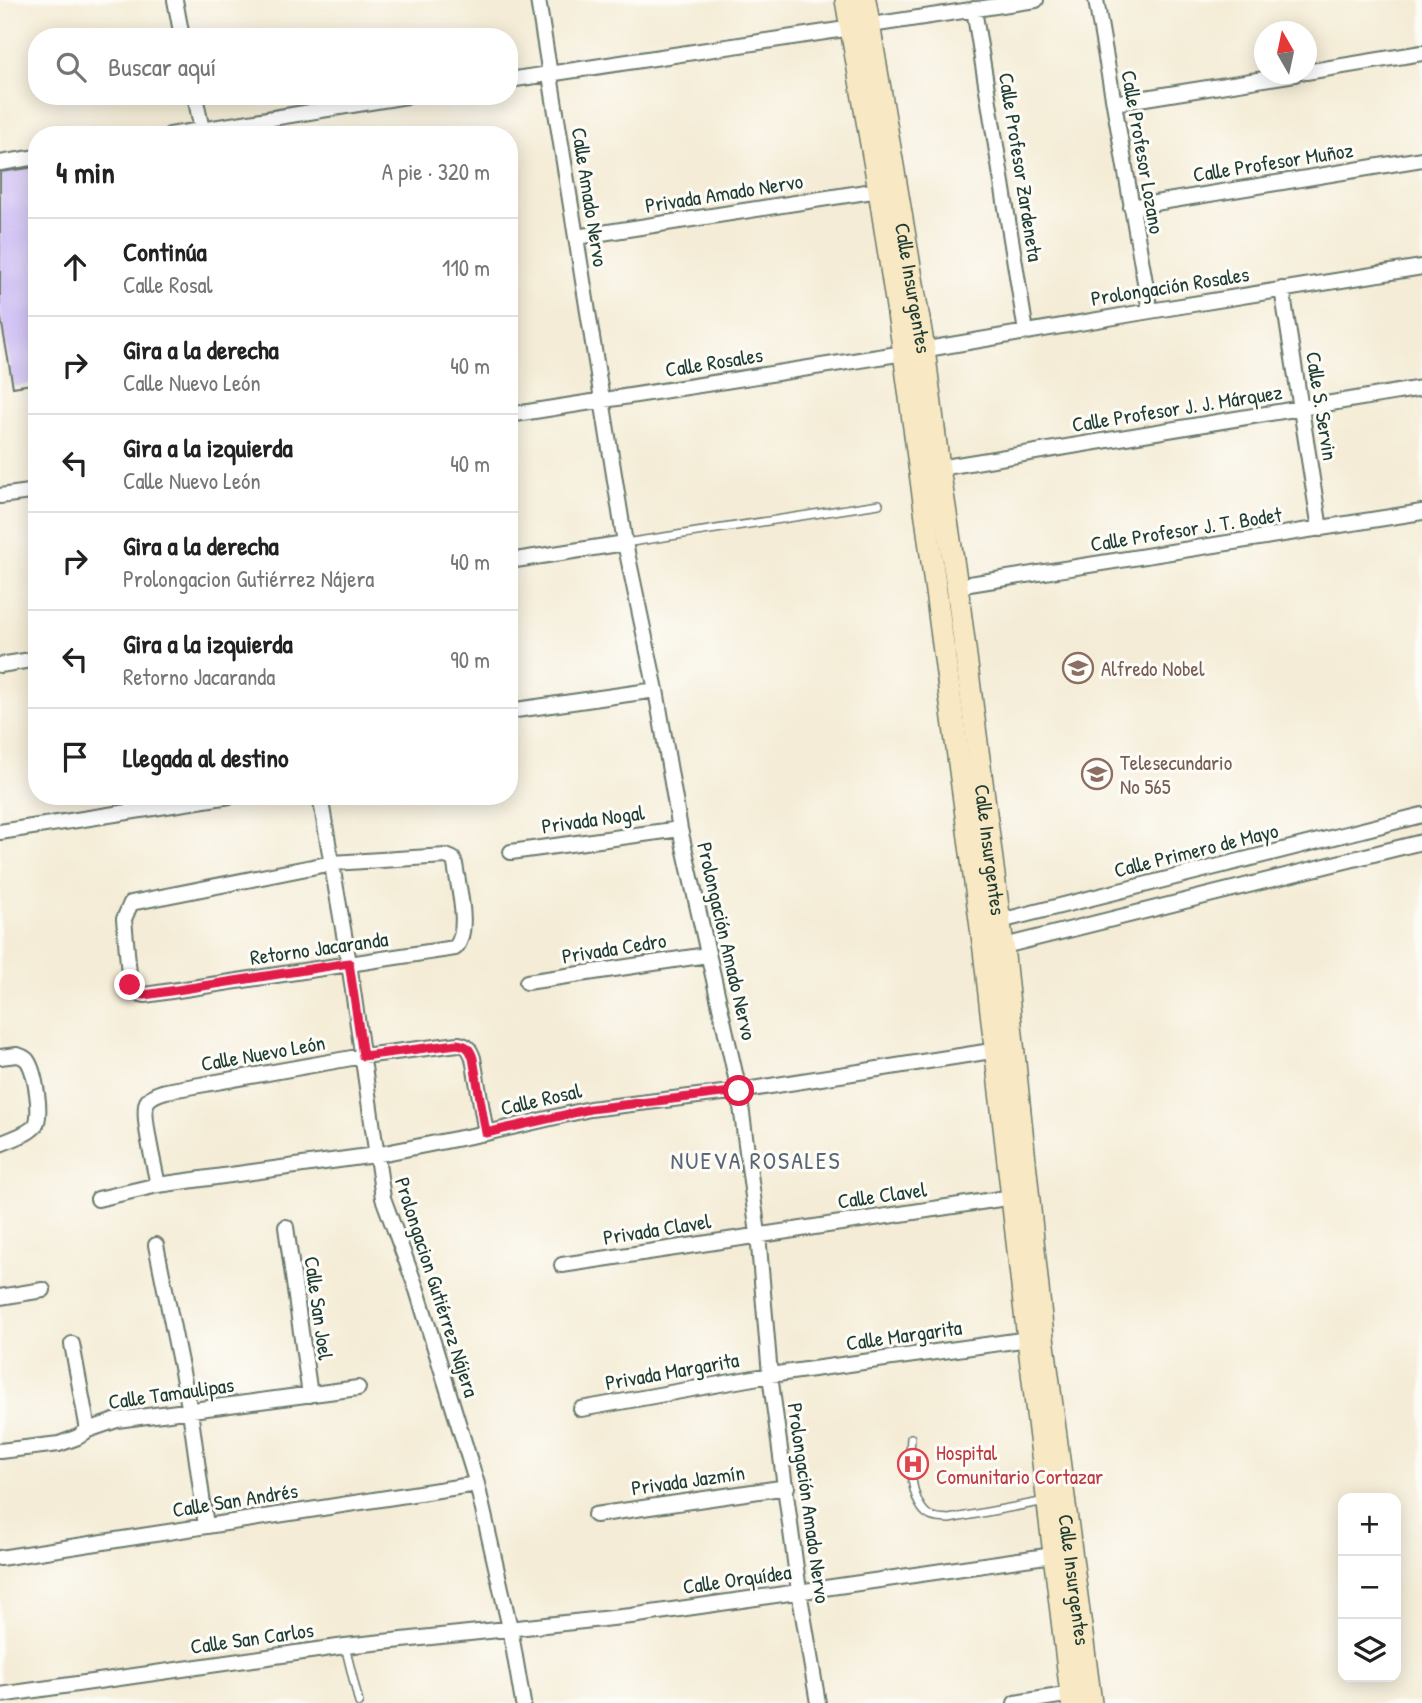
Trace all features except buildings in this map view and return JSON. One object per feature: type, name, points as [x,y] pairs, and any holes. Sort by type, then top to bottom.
[{"type":"main road","name":"Calle Insurgentes","points":[[846,0],[861,26],[914,351],[994,948],[1035,1338],[1081,1698]]},
{"type":"main road","name":"Calle Insurgentes","points":[[865,0],[861,26],[879,190],[939,468],[957,586],[990,923]]},
{"type":"main road","name":"Calle Insurgentes","points":[[1005,1049],[1013,1197],[1035,1338],[1047,1501],[1062,1554]]},
{"type":"street","points":[[174,0],[181,28]]},
{"type":"street","name":"Calle Amado Nervo","points":[[538,0],[602,400]]},
{"type":"street","points":[[518,78],[1036,0]]},
{"type":"street","name":"Calle Profesor Lozano","points":[[1096,0],[1150,310]]},
{"type":"street","name":"Calle Profesor Zardeneta","points":[[974,9],[1026,332]]},
{"type":"street","points":[[1317,70],[1422,53]]},
{"type":"street","points":[[1114,103],[1254,81]]},
{"type":"street","points":[[197,105],[202,126]]},
{"type":"street","points":[[237,126],[356,105]]},
{"type":"street","points":[[0,163],[28,158]]},
{"type":"street","name":"Calle Profesor Muñoz","points":[[1131,207],[1422,159]]},
{"type":"street","name":"Privada Amado Nervo","points":[[576,237],[879,190]]},
{"type":"street","name":"Prolongación Rosales","points":[[914,351],[1422,267]]},
{"type":"street","name":"Calle S. Servin","points":[[1282,289],[1320,529]]},
{"type":"street","name":"Calle Rosales","points":[[518,414],[914,351]]},
{"type":"street","name":"Calle Profesor J. J. Márquez","points":[[939,468],[1422,388]]},
{"type":"street","name":"Prolongación Amado Nervo","points":[[602,400],[625,543],[656,690],[680,829],[739,1091],[758,1234],[770,1376],[799,1591],[818,1703]]},
{"type":"street","points":[[0,496],[28,492]]},
{"type":"street","name":"Calle Profesor J. T. Bodet","points":[[957,586],[1422,512]]},
{"type":"street","points":[[518,560],[625,543]]},
{"type":"street","points":[[0,665],[28,660]]},
{"type":"street","points":[[518,710],[656,690]]},
{"type":"street","points":[[0,832],[172,805]]},
{"type":"street","name":"Prolongacion Gutiérrez Nájera","points":[[322,805],[349,963],[375,1154],[390,1221],[417,1290],[477,1483],[510,1628],[523,1703]]},
{"type":"street","name":"Calle Primero de Mayo","points":[[990,923],[1422,815]]},
{"type":"street","name":"Privada Nogal","points":[[511,852],[680,829]]},
{"type":"street","points":[[994,948],[1422,842]]},
{"type":"street","name":"Retorno Jacaranda","points":[[446,856],[453,859],[464,927],[461,943],[455,948],[349,963],[145,995],[136,993],[130,985],[124,919],[131,903],[332,863],[446,856]]},
{"type":"street","name":"Privada Cedro","points":[[527,982],[707,955]]},
{"type":"street","name":"Calle Nuevo León","points":[[158,1185],[145,1114],[152,1096],[166,1091],[363,1056],[464,1045],[473,1058],[486,1133]]},
{"type":"street","name":"Calle Rosal","points":[[98,1199],[158,1185],[375,1154],[486,1133],[590,1109],[739,1091],[1005,1049]]},
{"type":"street","points":[[0,1057],[17,1055],[27,1061],[32,1071],[40,1114],[38,1123],[31,1130],[0,1144]]},
{"type":"street","name":"Calle Clavel","points":[[758,1234],[1013,1197]]},
{"type":"street","name":"Calle San Joel","points":[[286,1227],[310,1395]]},
{"type":"street","name":"Privada Clavel","points":[[562,1265],[758,1234]]},
{"type":"street","points":[[156,1245],[190,1411],[206,1526]]},
{"type":"street","points":[[0,1297],[43,1290]]},
{"type":"street","name":"Calle Margarita","points":[[770,1376],[1035,1338]]},
{"type":"street","points":[[72,1345],[88,1430]]},
{"type":"street","name":"Privada Margarita","points":[[581,1409],[770,1376]]},
{"type":"street","name":"Calle Tamaulipas","points":[[0,1451],[59,1444],[117,1420],[358,1388]]},
{"type":"street","name":"Calle San Andrés","points":[[0,1558],[477,1483]]},
{"type":"street","name":"Privada Jazmín","points":[[595,1515],[787,1487]]},
{"type":"street","name":"Calle Orquídea","points":[[510,1628],[618,1618],[1062,1554]]},
{"type":"street","name":"Calle San Carlos","points":[[0,1695],[345,1646],[510,1628]]},
{"type":"street","points":[[1015,1703],[1081,1698]]},
{"type":"lane","points":[[625,543],[879,504]]},
{"type":"lane","points":[[911,1438],[910,1468],[914,1488],[928,1515],[949,1519],[1047,1501]]},
{"type":"lane","points":[[345,1646],[359,1703]]},
{"type":"place","name":"Alfredo Nobel","points":[[1078,668]]},
{"type":"place","name":"Telesecundario No 565","points":[[1097,774]]},
{"type":"place","name":"Hospital Comunitario Cortazar","points":[[913,1464]]},
{"type":"district","name":"NUEVA ROSALES","points":[[756,1160]]},
{"type":"route","points":[[130,985],[136,993],[145,995],[349,963],[363,1056],[464,1045],[473,1058],[486,1133],[590,1109],[739,1091]]}]
